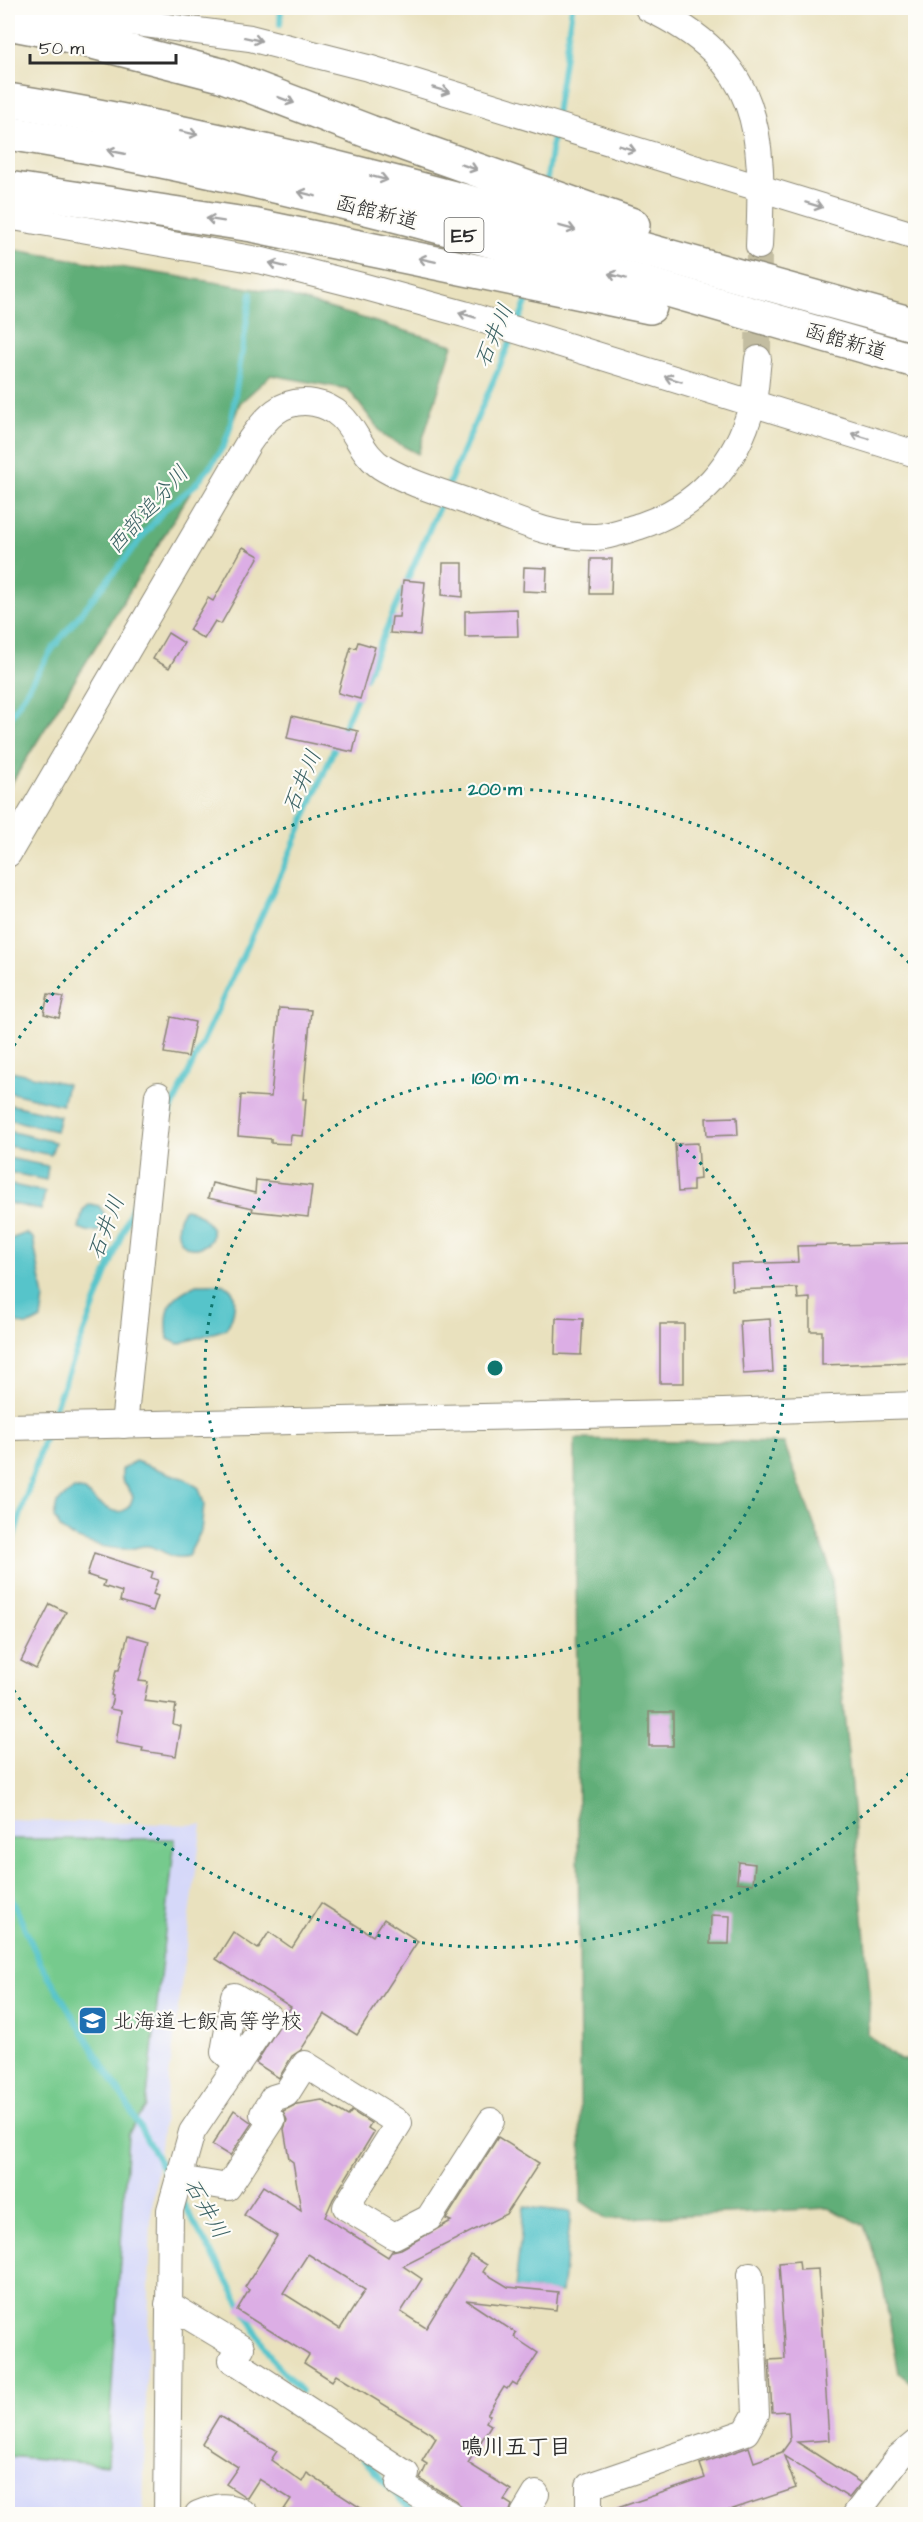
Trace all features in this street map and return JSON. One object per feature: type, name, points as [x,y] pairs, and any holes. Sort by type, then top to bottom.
[{"type":"highway","points":[[8,23],[50,31],[221,75],[370,132],[670,238],[858,310]]},
{"type":"highway","name":"函館新道","points":[[8,100],[94,114],[239,143],[414,187],[915,326]]},
{"type":"highway","name":"函館新道","points":[[8,133],[87,146],[231,175],[405,219],[915,363]]},
{"type":"highway","points":[[8,188],[263,227],[915,363]]},
{"type":"street","points":[[648,8],[693,32],[717,53],[740,83],[752,110],[762,189],[759,246]]},
{"type":"street","points":[[8,10],[70,14],[250,38],[368,68],[915,236]]},
{"type":"street","points":[[8,216],[263,261],[464,314],[915,454]]},
{"type":"street","points":[[8,854],[249,442],[263,421],[279,407],[301,402],[329,407],[342,415],[365,449],[382,468],[429,489],[530,526],[555,533],[597,537],[618,533],[662,518],[692,501],[723,467],[742,435],[753,403],[758,359]]},
{"type":"street","points":[[124,1425],[158,1095]]},
{"type":"street","points":[[8,1427],[723,1412],[915,1405]]},
{"type":"street","points":[[167,2514],[170,2210],[192,2132],[238,2064]]},
{"type":"street","points":[[179,2179],[228,2187],[272,2120],[263,2114],[273,2098],[286,2094],[305,2064],[399,2123],[346,2206],[394,2236],[429,2218],[491,2121]]},
{"type":"street","points":[[589,2514],[589,2486],[746,2432],[756,2414],[750,2275]]},
{"type":"street","points":[[168,2304],[241,2348],[232,2360],[406,2474],[399,2484],[449,2514]]},
{"type":"street","points":[[856,2514],[899,2457],[915,2443]]},
{"type":"street","points":[[198,2514],[217,2507],[235,2508],[245,2514]]},
{"type":"shaded area","name":"北海道七飯高等学校","points":[[8,1820],[202,1825],[151,2216],[143,2514],[8,2514]]},
{"type":"green space","points":[[8,249],[275,292],[453,345],[418,454],[384,436],[348,389],[271,375],[240,403],[224,445],[195,485],[8,789]]},
{"type":"green space","points":[[575,1439],[784,1443],[831,1571],[870,1993],[868,2035],[900,2060],[915,2060],[915,2386],[899,2373],[881,2275],[864,2225],[828,2208],[607,2219],[581,2201]]},
{"type":"green space","name":"北海道七飯高等学校","points":[[8,1839],[175,1839],[146,2107],[128,2134],[107,2465],[8,2456]]},
{"type":"water","points":[[11,1071],[67,1084],[62,1105],[8,1092]]},
{"type":"water","points":[[8,1104],[60,1116],[56,1131],[8,1119]]},
{"type":"water","points":[[8,1131],[55,1142],[51,1155],[8,1146]]},
{"type":"water","points":[[8,1158],[48,1166],[46,1180],[8,1172]]},
{"type":"water","points":[[8,1184],[45,1192],[41,1210],[8,1203]]},
{"type":"water","points":[[90,1204],[99,1206],[104,1213],[104,1229],[97,1232],[79,1228],[83,1210]]},
{"type":"water","points":[[185,1209],[191,1210],[208,1223],[212,1235],[205,1245],[189,1248],[183,1244],[178,1231],[178,1223]]},
{"type":"water","points":[[26,1233],[33,1238],[44,1298],[41,1319],[27,1325],[13,1320],[8,1244],[8,1240]]},
{"type":"water","points":[[199,1284],[218,1284],[230,1288],[234,1298],[231,1319],[226,1329],[178,1344],[168,1339],[168,1311],[175,1298]]},
{"type":"water","points":[[135,1461],[185,1479],[199,1488],[204,1504],[201,1531],[188,1556],[171,1556],[148,1546],[130,1549],[104,1547],[68,1534],[62,1530],[54,1518],[57,1503],[74,1489],[85,1491],[111,1510],[118,1512],[124,1510],[133,1496],[122,1479],[122,1469]]},
{"type":"water","points":[[524,2207],[571,2212],[562,2293],[515,2288]]},
{"type":"building","points":[[243,547],[259,556],[221,624],[215,621],[204,639],[189,630],[208,598],[213,601]]},
{"type":"building","points":[[591,559],[612,559],[611,594],[590,594]]},
{"type":"building","points":[[443,563],[463,563],[463,597],[442,595]]},
{"type":"building","points":[[524,567],[547,568],[546,592],[523,591]]},
{"type":"building","points":[[403,580],[425,582],[420,635],[390,633],[392,617],[399,617]]},
{"type":"building","points":[[517,609],[518,636],[465,637],[465,611]]},
{"type":"building","points":[[168,633],[184,643],[169,668],[153,659]]},
{"type":"building","points":[[358,642],[375,647],[360,699],[338,693],[351,647],[356,648]]},
{"type":"building","points":[[292,716],[358,731],[353,752],[287,738]]},
{"type":"building","points":[[48,994],[64,997],[59,1018],[44,1014]]},
{"type":"building","points":[[279,1008],[311,1010],[303,1099],[306,1099],[303,1136],[291,1135],[290,1144],[271,1143],[271,1139],[238,1136],[241,1095],[271,1097]]},
{"type":"building","points":[[171,1017],[195,1022],[188,1057],[164,1053]]},
{"type":"building","points":[[737,1117],[738,1135],[707,1136],[706,1118]]},
{"type":"building","points":[[698,1143],[700,1179],[693,1180],[693,1191],[678,1192],[675,1144]]},
{"type":"building","points":[[256,1180],[312,1186],[308,1217],[252,1211],[253,1208],[208,1198],[212,1183],[255,1193]]},
{"type":"building","points":[[915,1243],[915,1362],[822,1365],[822,1331],[810,1331],[810,1298],[798,1299],[797,1288],[732,1290],[731,1264],[798,1262],[797,1246]]},
{"type":"building","points":[[556,1318],[583,1319],[581,1355],[555,1354]]},
{"type":"building","points":[[770,1319],[773,1372],[743,1374],[740,1321]]},
{"type":"building","points":[[660,1324],[684,1324],[684,1383],[660,1383]]},
{"type":"building","points":[[94,1553],[153,1572],[151,1578],[158,1580],[153,1594],[158,1596],[153,1611],[120,1601],[122,1592],[103,1586],[105,1581],[87,1575]]},
{"type":"building","points":[[50,1604],[66,1612],[36,1669],[21,1661]]},
{"type":"building","points":[[128,1635],[149,1641],[139,1681],[148,1682],[144,1701],[176,1705],[173,1724],[181,1726],[176,1756],[142,1751],[143,1748],[116,1743],[121,1711],[110,1709],[113,1696],[111,1695],[116,1670],[119,1670]]},
{"type":"building","points":[[649,1712],[673,1712],[673,1746],[649,1746]]},
{"type":"building","points":[[739,1862],[755,1864],[753,1884],[737,1882]]},
{"type":"building","points":[[321,1903],[373,1936],[384,1919],[418,1941],[357,2035],[324,2014],[301,2050],[292,2056],[279,2078],[256,2063],[291,2007],[216,1959],[233,1932],[258,1949],[269,1932],[292,1948]]},
{"type":"building","points":[[711,1915],[730,1916],[729,1944],[710,1944]]},
{"type":"building","points":[[322,2100],[348,2116],[352,2111],[371,2123],[368,2128],[374,2132],[333,2199],[325,2217],[388,2257],[392,2251],[401,2249],[451,2221],[446,2219],[498,2137],[539,2163],[506,2214],[403,2266],[422,2279],[401,2312],[426,2328],[471,2255],[487,2265],[483,2272],[508,2287],[558,2292],[556,2310],[466,2300],[516,2333],[514,2337],[538,2353],[517,2385],[512,2382],[507,2389],[504,2387],[487,2414],[490,2415],[486,2422],[491,2425],[468,2463],[511,2490],[504,2500],[512,2505],[509,2514],[470,2514],[463,2510],[457,2501],[420,2479],[427,2464],[422,2461],[436,2438],[432,2434],[336,2375],[332,2381],[304,2363],[309,2355],[237,2310],[249,2290],[245,2287],[277,2236],[244,2215],[263,2186],[301,2210],[293,2162],[289,2159],[284,2129],[287,2120],[283,2111],[297,2104]],"holes":[[[308,2254],[365,2290],[340,2329],[283,2293]]]},
{"type":"building","points":[[234,2110],[252,2123],[230,2156],[212,2145]]},
{"type":"building","points":[[799,2261],[800,2270],[818,2269],[829,2440],[797,2442],[861,2483],[849,2498],[784,2456],[796,2488],[718,2514],[607,2514],[606,2512],[705,2478],[700,2464],[749,2447],[754,2462],[782,2452],[790,2441],[788,2411],[772,2412],[769,2360],[785,2359],[779,2263]]},
{"type":"building","points":[[219,2416],[277,2451],[271,2460],[302,2482],[307,2473],[370,2514],[281,2514],[291,2499],[259,2479],[247,2498],[226,2484],[238,2467],[202,2444]]},
{"type":"waterway","name":"西部追分川","points":[[280,24],[281,8]]},
{"type":"waterway","name":"石井川","points":[[555,120],[572,8]]},
{"type":"waterway","name":"石井川","points":[[546,185],[554,130]]},
{"type":"waterway","name":"石井川","points":[[517,325],[530,293]]},
{"type":"waterway","name":"西部追分川","points":[[8,721],[53,648],[164,510],[195,485],[224,445],[230,428],[251,294]]},
{"type":"waterway","name":"石井川","points":[[447,488],[513,335]]},
{"type":"waterway","name":"石井川","points":[[365,678],[442,500]]},
{"type":"waterway","name":"石井川","points":[[341,733],[359,693]]},
{"type":"waterway","name":"石井川","points":[[166,1121],[284,867],[337,742]]},
{"type":"waterway","name":"石井川","points":[[50,1420],[137,1195]]},
{"type":"waterway","name":"石井川","points":[[8,1555],[46,1433]]},
{"type":"waterway","name":"石井川","points":[[8,1891],[40,1962],[128,2106],[170,2181]]},
{"type":"waterway","name":"石井川","points":[[181,2200],[273,2361],[301,2391]]},
{"type":"waterway","name":"石井川","points":[[363,2459],[414,2514]]},
{"type":"tunnel","points":[[758,359],[759,246]]},
{"type":"place","name":"北海道七飯高等学校","points":[[92,2021]]},
{"type":"district","name":"鳴川五丁目","points":[[516,2446]]}]
